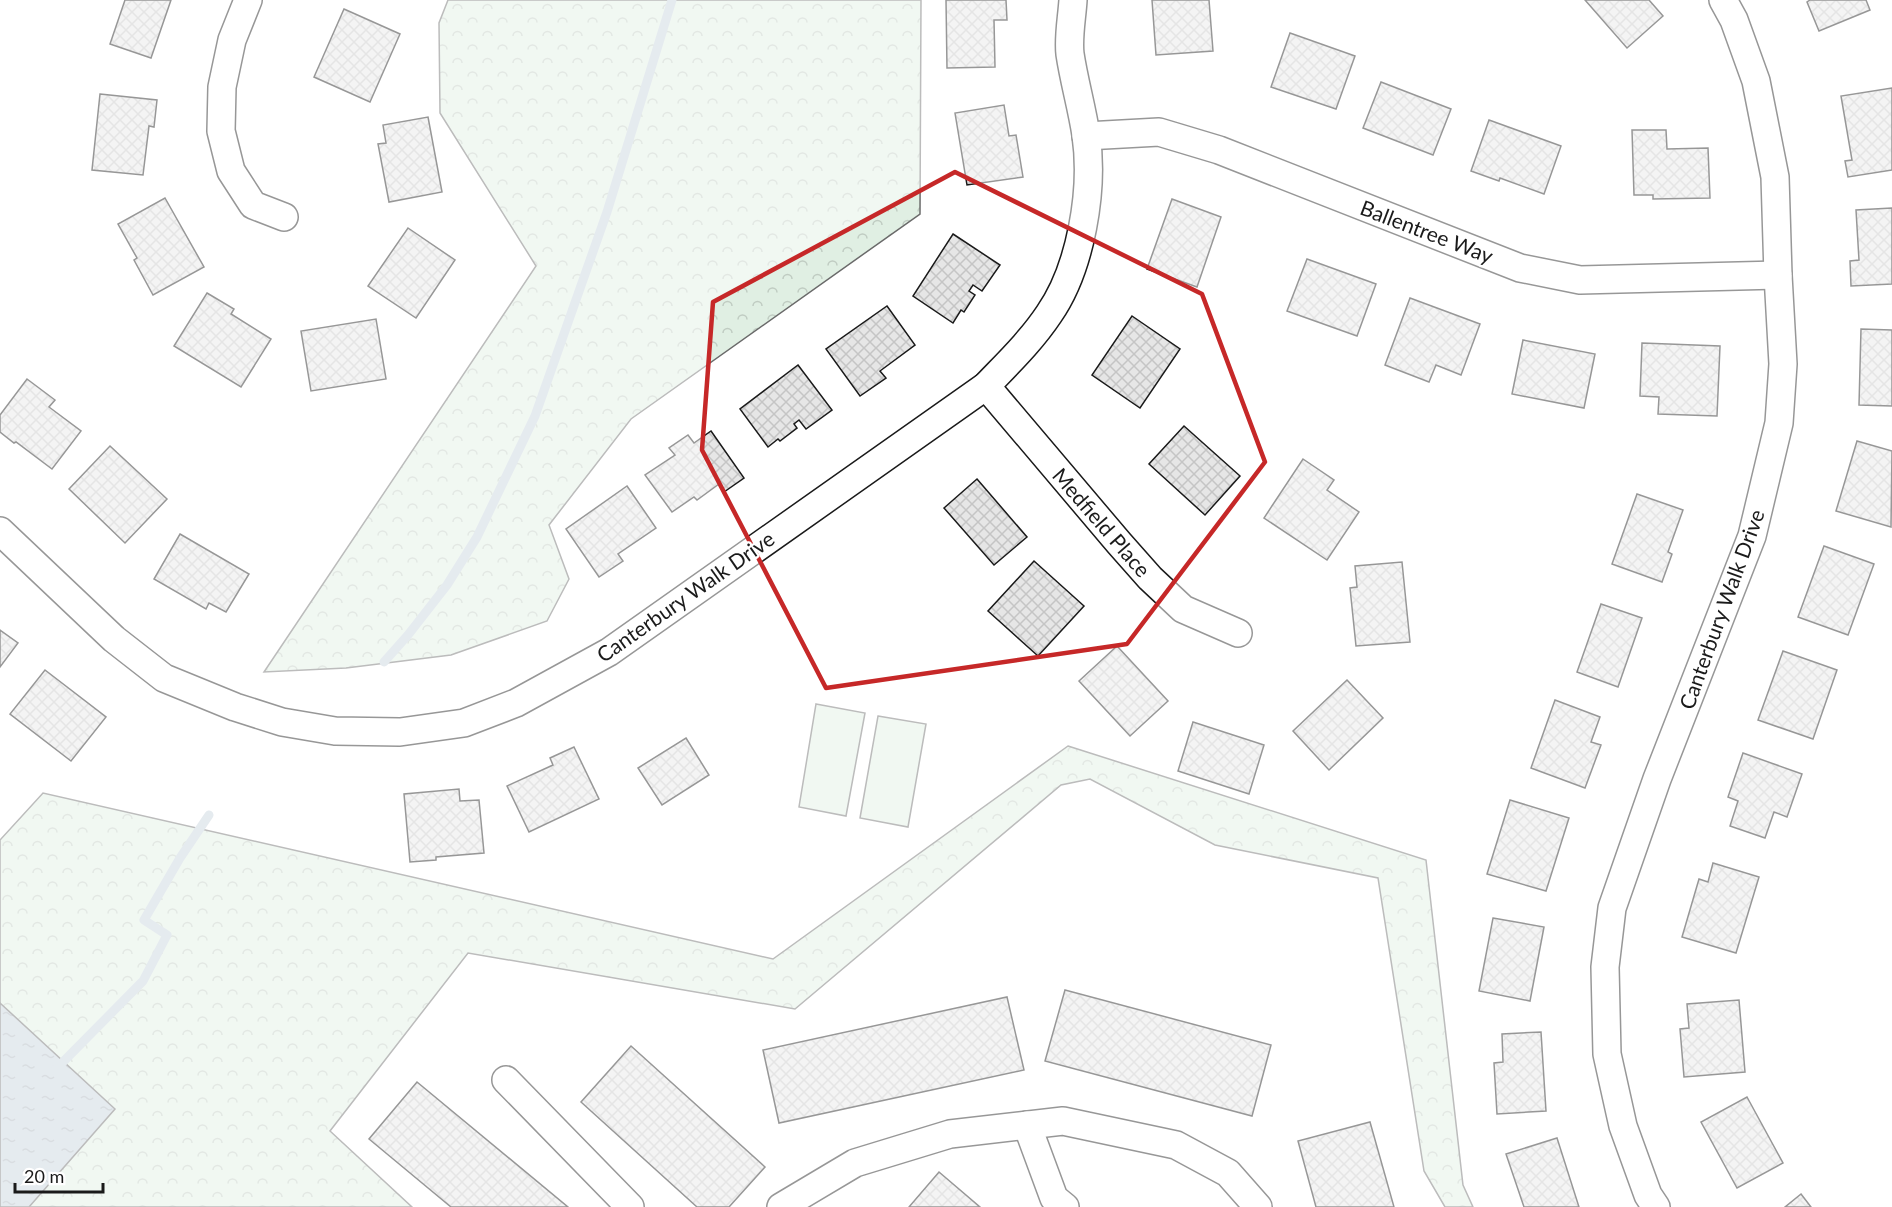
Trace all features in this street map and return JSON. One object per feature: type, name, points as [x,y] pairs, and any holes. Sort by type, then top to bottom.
[{"type":"street","points":[[248,0],[231,40],[222,87],[221,131],[231,171],[253,205],[284,217]]},
{"type":"street","name":"Canterbury Walk Drive","points":[[0,531],[114,639],[164,678],[235,707],[282,722],[335,731],[400,732],[464,723],[516,702],[609,652],[986,386],[1027,343],[1050,313],[1067,280],[1078,246],[1085,210],[1088,177],[1086,136],[1070,52],[1073,0]]},
{"type":"street","name":"Canterbury Walk Drive","points":[[1656,1207],[1648,1195],[1623,1126],[1607,1054],[1605,967],[1612,908],[1657,779],[1752,536],[1779,423],[1783,364],[1775,177],[1756,81],[1734,20],[1723,0]]},
{"type":"street","name":"Ballentree Way","points":[[1086,136],[1159,132],[1209,147],[1520,268],[1580,280],[1778,275]]},
{"type":"street","name":"Medfield Place","points":[[986,386],[1150,578],[1183,609],[1238,633]]},
{"type":"street","points":[[506,1080],[630,1207]]},
{"type":"street","points":[[781,1207],[855,1163],[950,1134],[1063,1121],[1176,1145],[1228,1173],[1258,1207]]},
{"type":"street","points":[[1027,1125],[1054,1198],[1065,1207]]},
{"type":"highlighted area","points":[[955,172],[1202,294],[1265,462],[1127,644],[826,688],[702,450],[713,302]]},
{"type":"green space","points":[[448,0],[921,0],[920,214],[631,419],[549,525],[569,579],[547,621],[451,655],[346,668],[264,672],[536,266],[440,113],[439,23]]},
{"type":"green space","points":[[816,704],[865,713],[846,816],[799,807]]},
{"type":"green space","points":[[878,716],[926,724],[908,827],[860,818]]},
{"type":"green space","points":[[1068,746],[1426,860],[1463,1185],[1473,1207],[1445,1207],[1424,1171],[1378,878],[1215,845],[1090,779],[1061,785],[795,1009],[468,953],[330,1131],[412,1207],[0,1207],[0,840],[43,793],[773,959]]},
{"type":"water","points":[[0,1003],[115,1109],[29,1207],[0,1207]]},
{"type":"building","points":[[125,0],[171,0],[151,58],[110,44]]},
{"type":"building","points":[[946,0],[1006,0],[1007,20],[994,20],[995,67],[947,68]]},
{"type":"building","points":[[1152,0],[1209,0],[1213,51],[1156,55]]},
{"type":"building","points":[[1585,0],[1649,0],[1663,16],[1627,48]]},
{"type":"building","points":[[1810,0],[1866,0],[1870,10],[1819,31],[1807,2]]},
{"type":"building","points":[[344,9],[400,34],[370,102],[314,77]]},
{"type":"building","points":[[1290,33],[1355,56],[1336,109],[1271,87]]},
{"type":"building","points":[[1381,82],[1451,109],[1433,155],[1363,128]]},
{"type":"building","points":[[1892,88],[1892,170],[1848,177],[1845,161],[1852,160],[1841,96]]},
{"type":"building","points":[[100,94],[157,100],[154,127],[149,126],[143,175],[92,170]]},
{"type":"building","points":[[1004,105],[1009,136],[1016,135],[1023,177],[967,185],[955,113]]},
{"type":"building","points":[[428,117],[442,192],[389,202],[378,144],[386,143],[383,125]]},
{"type":"building","points":[[1489,120],[1561,146],[1544,194],[1500,178],[1499,181],[1471,171]]},
{"type":"building","points":[[1632,130],[1666,130],[1667,149],[1708,148],[1710,198],[1653,199],[1653,195],[1634,195]]},
{"type":"building","points":[[165,198],[204,267],[153,295],[134,260],[137,258],[118,224]]},
{"type":"building","points":[[1172,199],[1221,217],[1197,287],[1147,269]]},
{"type":"building","points":[[1892,208],[1892,284],[1851,286],[1850,261],[1859,260],[1856,210]]},
{"type":"building","points":[[408,228],[455,260],[416,318],[368,286]]},
{"type":"building","points":[[953,234],[1000,265],[982,291],[973,285],[969,291],[975,295],[964,312],[961,310],[953,323],[913,296]]},
{"type":"building","points":[[1307,259],[1376,284],[1357,336],[1287,311]]},
{"type":"building","points":[[207,293],[234,309],[231,314],[271,339],[241,387],[174,346]]},
{"type":"building","points":[[1410,298],[1480,324],[1461,375],[1436,365],[1429,382],[1385,365]]},
{"type":"building","points":[[887,306],[915,345],[880,371],[886,378],[860,396],[826,349]]},
{"type":"building","points":[[1132,316],[1180,349],[1140,408],[1092,375]]},
{"type":"building","points":[[376,319],[386,379],[311,391],[301,331]]},
{"type":"building","points":[[1861,329],[1892,330],[1892,406],[1859,405]]},
{"type":"building","points":[[1523,340],[1595,354],[1584,408],[1512,394]]},
{"type":"building","points":[[1642,343],[1720,346],[1717,416],[1658,414],[1659,397],[1640,396]]},
{"type":"building","points":[[798,365],[832,410],[806,429],[799,420],[794,424],[797,428],[768,447],[740,409]]},
{"type":"building","points":[[27,379],[55,400],[49,407],[81,431],[52,469],[0,432],[0,415]]},
{"type":"building","points":[[1184,426],[1240,476],[1205,515],[1149,464]]},
{"type":"building","points":[[711,431],[744,478],[724,492],[719,484],[697,500],[694,497],[672,512],[645,475],[675,455],[669,448],[688,435],[694,443]]},
{"type":"building","points":[[1857,441],[1892,451],[1891,527],[1836,511]]},
{"type":"building","points":[[110,446],[167,499],[125,543],[69,489]]},
{"type":"building","points":[[1303,459],[1334,480],[1327,490],[1359,512],[1327,560],[1264,518]]},
{"type":"building","points":[[977,479],[1027,537],[994,565],[944,508]]},
{"type":"building","points":[[627,486],[656,528],[618,554],[623,561],[599,577],[566,529]]},
{"type":"building","points":[[1637,494],[1683,510],[1668,552],[1672,554],[1662,582],[1612,564]]},
{"type":"building","points":[[180,534],[249,574],[226,612],[209,603],[206,609],[154,579]]},
{"type":"building","points":[[1824,546],[1874,564],[1848,635],[1798,617]]},
{"type":"building","points":[[1034,561],[1084,606],[1038,656],[988,611]]},
{"type":"building","points":[[1402,562],[1410,642],[1356,646],[1350,588],[1357,587],[1355,566]]},
{"type":"building","points":[[1601,604],[1642,618],[1618,687],[1577,672]]},
{"type":"building","points":[[0,630],[18,643],[0,667]]},
{"type":"building","points":[[1117,646],[1168,701],[1130,736],[1079,681]]},
{"type":"building","points":[[1783,651],[1837,670],[1813,739],[1758,720]]},
{"type":"building","points":[[45,670],[106,717],[71,761],[10,714]]},
{"type":"building","points":[[1347,680],[1383,718],[1329,770],[1293,731]]},
{"type":"building","points":[[1555,700],[1600,717],[1591,742],[1601,745],[1585,788],[1531,768]]},
{"type":"building","points":[[1193,722],[1264,745],[1249,794],[1178,771]]},
{"type":"building","points":[[686,738],[709,775],[662,805],[638,768]]},
{"type":"building","points":[[574,747],[599,799],[529,832],[507,786],[553,765],[550,758]]},
{"type":"building","points":[[1743,753],[1802,774],[1787,817],[1774,812],[1765,838],[1730,826],[1738,801],[1728,797]]},
{"type":"building","points":[[459,789],[460,801],[479,800],[484,853],[436,857],[436,860],[410,862],[404,794]]},
{"type":"building","points":[[1510,800],[1569,818],[1546,891],[1487,874]]},
{"type":"building","points":[[1713,863],[1759,877],[1736,953],[1682,937],[1699,879],[1708,882]]},
{"type":"building","points":[[1493,918],[1544,927],[1530,1001],[1479,991]]},
{"type":"building","points":[[1065,990],[1271,1045],[1252,1116],[1045,1061]]},
{"type":"building","points":[[1007,997],[1024,1070],[779,1123],[763,1050]]},
{"type":"building","points":[[1739,1000],[1745,1072],[1684,1077],[1680,1029],[1689,1028],[1687,1004]]},
{"type":"building","points":[[1541,1032],[1546,1111],[1497,1114],[1494,1063],[1503,1062],[1502,1034]]},
{"type":"building","points":[[631,1046],[765,1167],[729,1207],[697,1207],[581,1102]]},
{"type":"building","points":[[417,1082],[568,1207],[451,1207],[369,1139]]},
{"type":"building","points":[[1747,1097],[1783,1163],[1737,1188],[1701,1122]]},
{"type":"building","points":[[1370,1122],[1394,1207],[1316,1207],[1298,1141]]},
{"type":"building","points":[[1557,1138],[1579,1207],[1524,1207],[1506,1154]]},
{"type":"building","points":[[939,1172],[980,1207],[909,1207]]},
{"type":"building","points":[[1801,1194],[1811,1207],[1785,1207]]},
{"type":"waterway","points":[[384,662],[447,585],[477,537],[535,416],[607,212],[672,0]]},
{"type":"waterway","points":[[56,1069],[143,981],[167,935],[144,920],[180,858],[209,815]]}]
